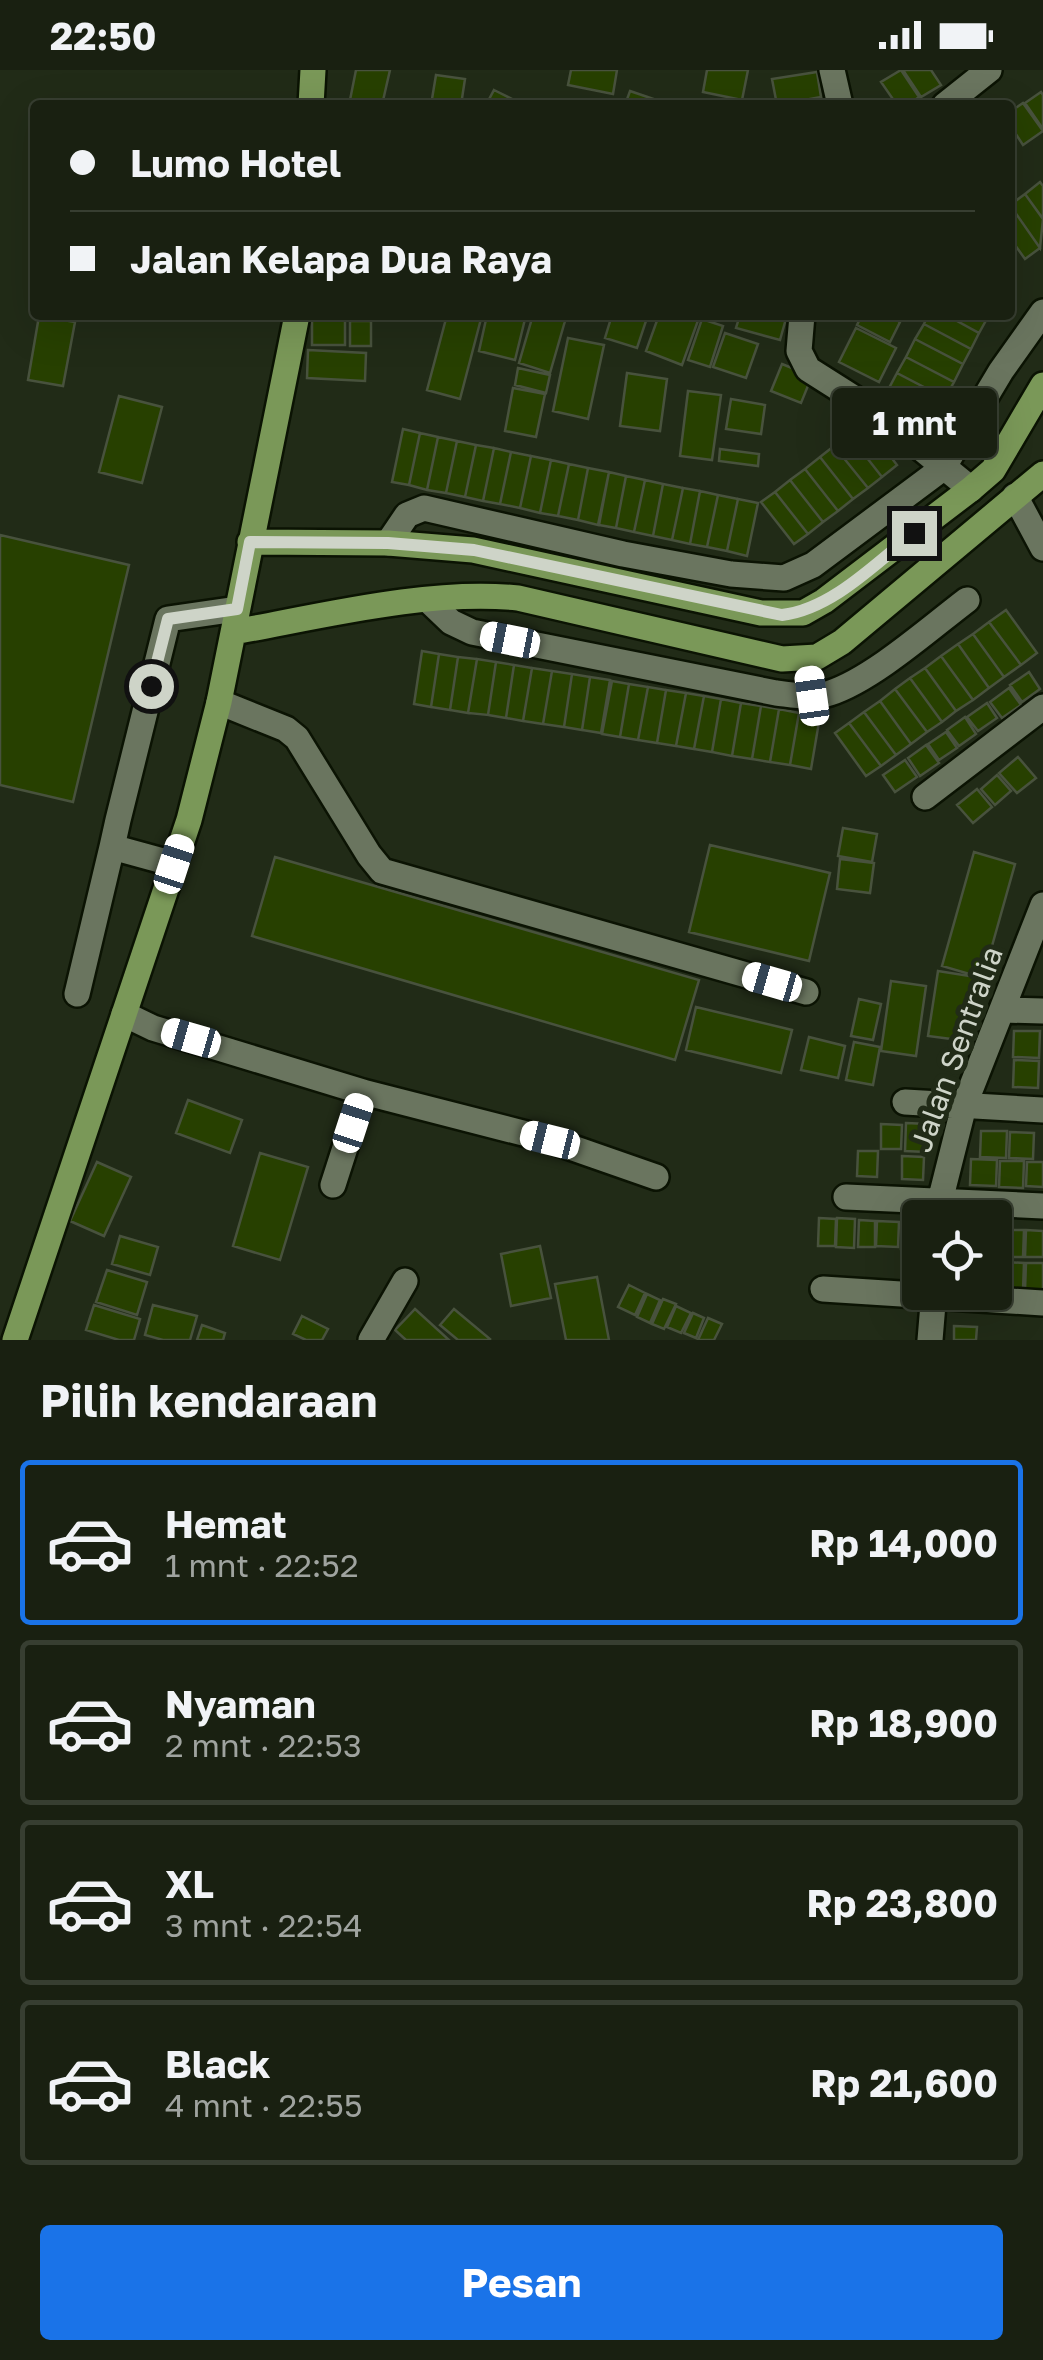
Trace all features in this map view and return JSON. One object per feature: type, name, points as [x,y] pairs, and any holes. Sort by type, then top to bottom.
[{"type":"main road","points":[[311,100],[312,70]]},
{"type":"main road","points":[[15,1340],[174,864],[219,702],[296,320]]},
{"type":"main road","points":[[250,542],[388,543],[474,550],[761,613],[804,613],[858,576],[993,470],[1043,385]]},
{"type":"main road","points":[[236,620],[464,596],[518,598],[782,659],[807,660],[842,642],[1043,474]]},
{"type":"main road","points":[[464,596],[474,550]]},
{"type":"main road","points":[[804,613],[807,660]]},
{"type":"street","points":[[832,70],[839,100]]},
{"type":"street","points":[[951,100],[990,70]]},
{"type":"street","points":[[388,543],[407,515],[424,508],[623,554],[767,579],[803,572],[944,468],[1001,371],[1043,312]]},
{"type":"street","points":[[802,320],[799,351],[808,369],[879,414],[971,489]]},
{"type":"street","points":[[1015,496],[1043,548]]},
{"type":"street","points":[[838,544],[858,576]]},
{"type":"street","points":[[429,601],[451,622],[472,632],[776,693],[812,696],[828,694],[862,676],[967,600]]},
{"type":"street","points":[[77,994],[168,619],[236,620]]},
{"type":"street","points":[[807,660],[812,696]]},
{"type":"street","points":[[219,702],[286,729],[297,738],[382,870],[806,992]]},
{"type":"street","points":[[926,797],[1043,707]]},
{"type":"street","points":[[112,846],[174,864]]},
{"type":"street","name":"Jalan Sentralia","points":[[941,1200],[964,1106],[1043,905]]},
{"type":"street","points":[[1004,1010],[1043,1011]]},
{"type":"street","points":[[124,1014],[153,1028],[363,1092],[550,1140],[656,1177]]},
{"type":"street","points":[[333,1186],[363,1092]]},
{"type":"street","points":[[904,1102],[1043,1110]]},
{"type":"street","points":[[846,1196],[902,1204]]},
{"type":"street","points":[[1012,1207],[1043,1206]]},
{"type":"street","points":[[371,1340],[406,1281]]},
{"type":"street","points":[[823,1289],[902,1293]]},
{"type":"street","points":[[1012,1300],[1043,1303]]},
{"type":"street","points":[[930,1340],[933,1310]]},
{"type":"building","points":[[356,70],[390,70],[383,100],[350,100]]},
{"type":"building","points":[[571,70],[617,70],[613,94],[568,85]]},
{"type":"building","points":[[707,70],[748,70],[742,100],[703,92]]},
{"type":"building","points":[[901,70],[919,97],[894,100],[881,82]]},
{"type":"building","points":[[903,70],[931,70],[941,85],[921,97]]},
{"type":"building","points":[[817,72],[821,97],[776,100],[772,79]]},
{"type":"building","points":[[436,75],[465,79],[462,100],[432,100]]},
{"type":"building","points":[[494,90],[514,100],[489,100]]},
{"type":"building","points":[[630,91],[656,100],[627,100]]},
{"type":"building","points":[[1041,92],[1043,95],[1043,129],[1025,103]]},
{"type":"building","points":[[1023,103],[1043,131],[1023,145],[1015,133],[1015,109]]},
{"type":"building","points":[[1040,182],[1043,186],[1043,219],[1025,194]]},
{"type":"building","points":[[1025,194],[1043,219],[1040,248],[1015,212],[1015,201]]},
{"type":"building","points":[[1015,212],[1040,248],[1025,259],[1015,245]]},
{"type":"building","points":[[38,320],[75,322],[63,386],[28,380]]},
{"type":"building","points":[[312,320],[345,320],[345,345],[312,345]]},
{"type":"building","points":[[446,320],[481,320],[460,399],[427,390]]},
{"type":"building","points":[[486,320],[525,320],[515,360],[479,351]]},
{"type":"building","points":[[532,320],[565,321],[550,373],[519,363]]},
{"type":"building","points":[[610,320],[646,320],[637,348],[605,338]]},
{"type":"building","points":[[657,320],[698,320],[682,365],[646,351]]},
{"type":"building","points":[[702,320],[723,326],[710,367],[688,360]]},
{"type":"building","points":[[738,320],[786,320],[780,340],[736,328]]},
{"type":"building","points":[[860,320],[900,322],[890,342],[857,325]]},
{"type":"building","points":[[926,320],[955,320],[979,333],[971,349],[924,324]]},
{"type":"building","points":[[955,320],[986,320],[979,333]]},
{"type":"building","points":[[350,321],[371,321],[371,346],[350,346]]},
{"type":"building","points":[[924,324],[971,349],[963,364],[915,339]]},
{"type":"building","points":[[856,328],[896,348],[879,382],[839,362]]},
{"type":"building","points":[[725,333],[758,344],[746,378],[713,367]]},
{"type":"building","points":[[568,338],[604,345],[588,419],[553,411]]},
{"type":"building","points":[[915,339],[963,364],[954,382],[906,357]]},
{"type":"building","points":[[308,350],[366,353],[365,381],[307,378]]},
{"type":"building","points":[[906,357],[954,382],[945,398],[897,373]]},
{"type":"building","points":[[782,364],[812,376],[801,403],[771,391]]},
{"type":"building","points":[[518,368],[550,375],[546,393],[515,385]]},
{"type":"building","points":[[627,373],[667,379],[660,431],[620,426]]},
{"type":"building","points":[[897,373],[945,398],[936,415],[888,390]]},
{"type":"building","points":[[513,388],[545,394],[536,437],[505,431]]},
{"type":"building","points":[[888,390],[936,415],[928,430],[880,405]]},
{"type":"building","points":[[688,391],[721,395],[712,460],[680,456]]},
{"type":"building","points":[[119,396],[162,407],[142,483],[99,472]]},
{"type":"building","points":[[731,399],[765,405],[761,434],[726,429]]},
{"type":"building","points":[[864,422],[897,465],[882,477],[849,435]]},
{"type":"building","points":[[403,429],[420,433],[409,485],[392,482]]},
{"type":"building","points":[[420,433],[438,437],[427,490],[409,485]]},
{"type":"building","points":[[849,435],[882,477],[868,488],[834,446]]},
{"type":"building","points":[[438,437],[457,441],[446,493],[427,490]]},
{"type":"building","points":[[457,441],[476,445],[465,497],[446,493]]},
{"type":"building","points":[[476,445],[494,448],[483,501],[465,497]]},
{"type":"building","points":[[834,446],[868,488],[853,499],[820,457]]},
{"type":"building","points":[[494,448],[511,452],[500,504],[483,501]]},
{"type":"building","points":[[720,449],[759,454],[758,466],[719,461]]},
{"type":"building","points":[[511,452],[531,456],[520,508],[500,504]]},
{"type":"building","points":[[531,456],[551,460],[540,513],[520,508]]},
{"type":"building","points":[[820,457],[853,499],[838,511],[805,469]]},
{"type":"building","points":[[551,460],[569,464],[558,516],[540,513]]},
{"type":"building","points":[[569,464],[588,468],[578,520],[558,516]]},
{"type":"building","points":[[588,468],[609,472],[598,525],[578,520]]},
{"type":"building","points":[[805,469],[838,511],[823,522],[790,480]]},
{"type":"building","points":[[609,472],[626,476],[616,528],[599,525]]},
{"type":"building","points":[[626,476],[645,480],[634,532],[616,528]]},
{"type":"building","points":[[645,480],[663,484],[653,536],[634,532]]},
{"type":"building","points":[[790,480],[823,522],[808,534],[775,492]]},
{"type":"building","points":[[663,484],[683,488],[672,540],[653,536]]},
{"type":"building","points":[[683,488],[700,491],[690,544],[672,540]]},
{"type":"building","points":[[700,491],[718,495],[707,547],[690,544]]},
{"type":"building","points":[[775,492],[808,534],[794,544],[761,502]]},
{"type":"building","points":[[718,495],[738,499],[727,551],[707,547]]},
{"type":"building","points":[[738,499],[758,503],[747,556],[727,551]]},
{"type":"building","points":[[0,535],[129,565],[73,802],[0,785]]},
{"type":"building","points":[[1006,610],[1037,653],[1021,665],[989,622]]},
{"type":"building","points":[[989,622],[1021,665],[1004,677],[973,634]]},
{"type":"building","points":[[973,634],[1004,677],[989,688],[958,644]]},
{"type":"building","points":[[958,644],[989,688],[973,700],[941,656]]},
{"type":"building","points":[[422,651],[439,654],[431,707],[414,704]]},
{"type":"building","points":[[439,654],[458,657],[450,710],[431,707]]},
{"type":"building","points":[[941,656],[973,700],[956,711],[925,668]]},
{"type":"building","points":[[458,657],[477,659],[468,713],[450,710]]},
{"type":"building","points":[[477,659],[496,662],[488,715],[468,713]]},
{"type":"building","points":[[496,662],[514,665],[506,718],[488,715]]},
{"type":"building","points":[[514,665],[532,668],[523,721],[506,718]]},
{"type":"building","points":[[532,668],[552,671],[543,724],[523,721]]},
{"type":"building","points":[[925,668],[956,711],[942,722],[910,678]]},
{"type":"building","points":[[552,671],[572,674],[564,727],[543,724]]},
{"type":"building","points":[[1029,672],[1040,689],[1022,702],[1010,685]]},
{"type":"building","points":[[572,674],[590,677],[582,730],[564,727]]},
{"type":"building","points":[[590,677],[610,680],[601,733],[582,730]]},
{"type":"building","points":[[910,678],[942,722],[927,732],[895,689]]},
{"type":"building","points":[[612,681],[629,684],[620,737],[602,734]]},
{"type":"building","points":[[629,684],[648,687],[638,740],[620,737]]},
{"type":"building","points":[[648,687],[666,690],[657,743],[638,740]]},
{"type":"building","points":[[1009,688],[1021,705],[1002,718],[990,702]]},
{"type":"building","points":[[895,689],[927,732],[911,744],[880,701]]},
{"type":"building","points":[[666,690],[686,693],[676,746],[657,743]]},
{"type":"building","points":[[686,693],[704,696],[694,749],[676,746]]},
{"type":"building","points":[[704,696],[721,699],[712,752],[694,749]]},
{"type":"building","points":[[721,699],[741,703],[732,756],[712,752]]},
{"type":"building","points":[[880,701],[911,744],[896,755],[864,712]]},
{"type":"building","points":[[741,703],[761,706],[752,759],[732,756]]},
{"type":"building","points":[[987,703],[997,718],[978,731],[967,717]]},
{"type":"building","points":[[761,706],[779,709],[770,762],[752,759]]},
{"type":"building","points":[[779,709],[799,713],[790,765],[770,762]]},
{"type":"building","points":[[864,712],[896,755],[881,766],[849,723]]},
{"type":"building","points":[[799,713],[820,716],[811,769],[790,765]]},
{"type":"building","points":[[965,717],[976,734],[959,746],[947,730]]},
{"type":"building","points":[[849,723],[881,766],[866,776],[835,733]]},
{"type":"building","points":[[946,732],[957,748],[939,760],[928,744]]},
{"type":"building","points":[[926,745],[939,763],[920,776],[908,758]]},
{"type":"building","points":[[1018,757],[1036,778],[1017,793],[999,773]]},
{"type":"building","points":[[905,760],[917,777],[895,792],[883,775]]},
{"type":"building","points":[[997,775],[1011,791],[995,805],[981,789]]},
{"type":"building","points":[[977,789],[992,807],[973,823],[957,805]]},
{"type":"building","points":[[843,828],[877,834],[872,862],[838,856]]},
{"type":"building","points":[[710,845],[830,873],[809,961],[689,932]]},
{"type":"building","points":[[974,852],[1015,864],[983,978],[942,966]]},
{"type":"building","points":[[275,857],[699,980],[675,1060],[252,936]]},
{"type":"building","points":[[840,859],[874,863],[870,893],[837,889]]},
{"type":"building","points":[[938,971],[976,977],[967,1041],[928,1036]]},
{"type":"building","points":[[891,981],[926,986],[916,1056],[881,1051]]},
{"type":"building","points":[[859,999],[881,1004],[873,1040],[851,1036]]},
{"type":"building","points":[[696,1007],[792,1030],[781,1073],[686,1050]]},
{"type":"building","points":[[1014,1031],[1040,1031],[1039,1058],[1013,1057]]},
{"type":"building","points":[[809,1037],[845,1046],[838,1078],[801,1070]]},
{"type":"building","points":[[854,1042],[880,1047],[873,1085],[846,1080]]},
{"type":"building","points":[[1014,1060],[1039,1061],[1038,1088],[1013,1087]]},
{"type":"building","points":[[188,1100],[242,1120],[230,1153],[176,1133]]},
{"type":"building","points":[[906,1123],[928,1124],[927,1152],[905,1151]]},
{"type":"building","points":[[881,1124],[902,1125],[901,1149],[881,1149]]},
{"type":"building","points":[[981,1131],[1007,1131],[1006,1158],[980,1157]]},
{"type":"building","points":[[1010,1132],[1034,1133],[1033,1159],[1009,1158]]},
{"type":"building","points":[[858,1151],[878,1151],[877,1177],[857,1176]]},
{"type":"building","points":[[260,1153],[308,1167],[280,1260],[233,1246]]},
{"type":"building","points":[[902,1156],[924,1157],[923,1180],[902,1179]]},
{"type":"building","points":[[971,1159],[997,1160],[996,1186],[970,1185]]},
{"type":"building","points":[[1000,1161],[1024,1161],[1023,1188],[999,1187]]},
{"type":"building","points":[[97,1162],[131,1177],[104,1236],[70,1221]]},
{"type":"building","points":[[1027,1162],[1043,1162],[1043,1187],[1026,1186]]},
{"type":"building","points":[[819,1218],[836,1219],[835,1246],[818,1246]]},
{"type":"building","points":[[837,1218],[855,1219],[854,1248],[836,1247]]},
{"type":"building","points":[[859,1220],[875,1221],[875,1247],[858,1247]]},
{"type":"building","points":[[877,1221],[899,1222],[898,1247],[876,1246]]},
{"type":"building","points":[[1012,1230],[1024,1230],[1023,1257],[1012,1257]]},
{"type":"building","points":[[1026,1230],[1043,1231],[1043,1257],[1025,1257]]},
{"type":"building","points":[[120,1236],[158,1247],[150,1275],[112,1264]]},
{"type":"building","points":[[540,1246],[551,1298],[511,1306],[501,1254]]},
{"type":"building","points":[[1012,1262],[1024,1263],[1023,1290],[1012,1289]]},
{"type":"building","points":[[1026,1263],[1043,1263],[1043,1290],[1025,1290]]},
{"type":"building","points":[[107,1270],[147,1282],[137,1315],[96,1302]]},
{"type":"building","points":[[597,1277],[609,1340],[566,1340],[555,1284]]},
{"type":"building","points":[[629,1285],[645,1293],[635,1315],[618,1307]]},
{"type":"building","points":[[647,1294],[660,1300],[650,1323],[637,1317]]},
{"type":"building","points":[[663,1299],[676,1304],[664,1329],[652,1324]]},
{"type":"building","points":[[94,1305],[140,1319],[134,1340],[119,1340],[86,1330]]},
{"type":"building","points":[[153,1305],[197,1316],[190,1340],[145,1335]]},
{"type":"building","points":[[676,1306],[691,1313],[681,1333],[667,1327]]},
{"type":"building","points":[[415,1309],[449,1340],[406,1340],[395,1330]]},
{"type":"building","points":[[454,1309],[490,1339],[458,1340],[440,1325]]},
{"type":"building","points":[[693,1313],[704,1318],[696,1338],[684,1333]]},
{"type":"building","points":[[302,1316],[328,1329],[322,1340],[306,1340],[293,1334]]},
{"type":"building","points":[[708,1318],[722,1324],[714,1340],[698,1340]]},
{"type":"building","points":[[202,1325],[225,1333],[223,1340],[197,1340]]},
{"type":"building","points":[[954,1326],[977,1327],[976,1340],[954,1340]]},
{"type":"route","points":[[151,686],[168,619],[237,609],[250,542],[388,543],[474,550],[782,615],[804,613],[824,601],[914,533]]}]
